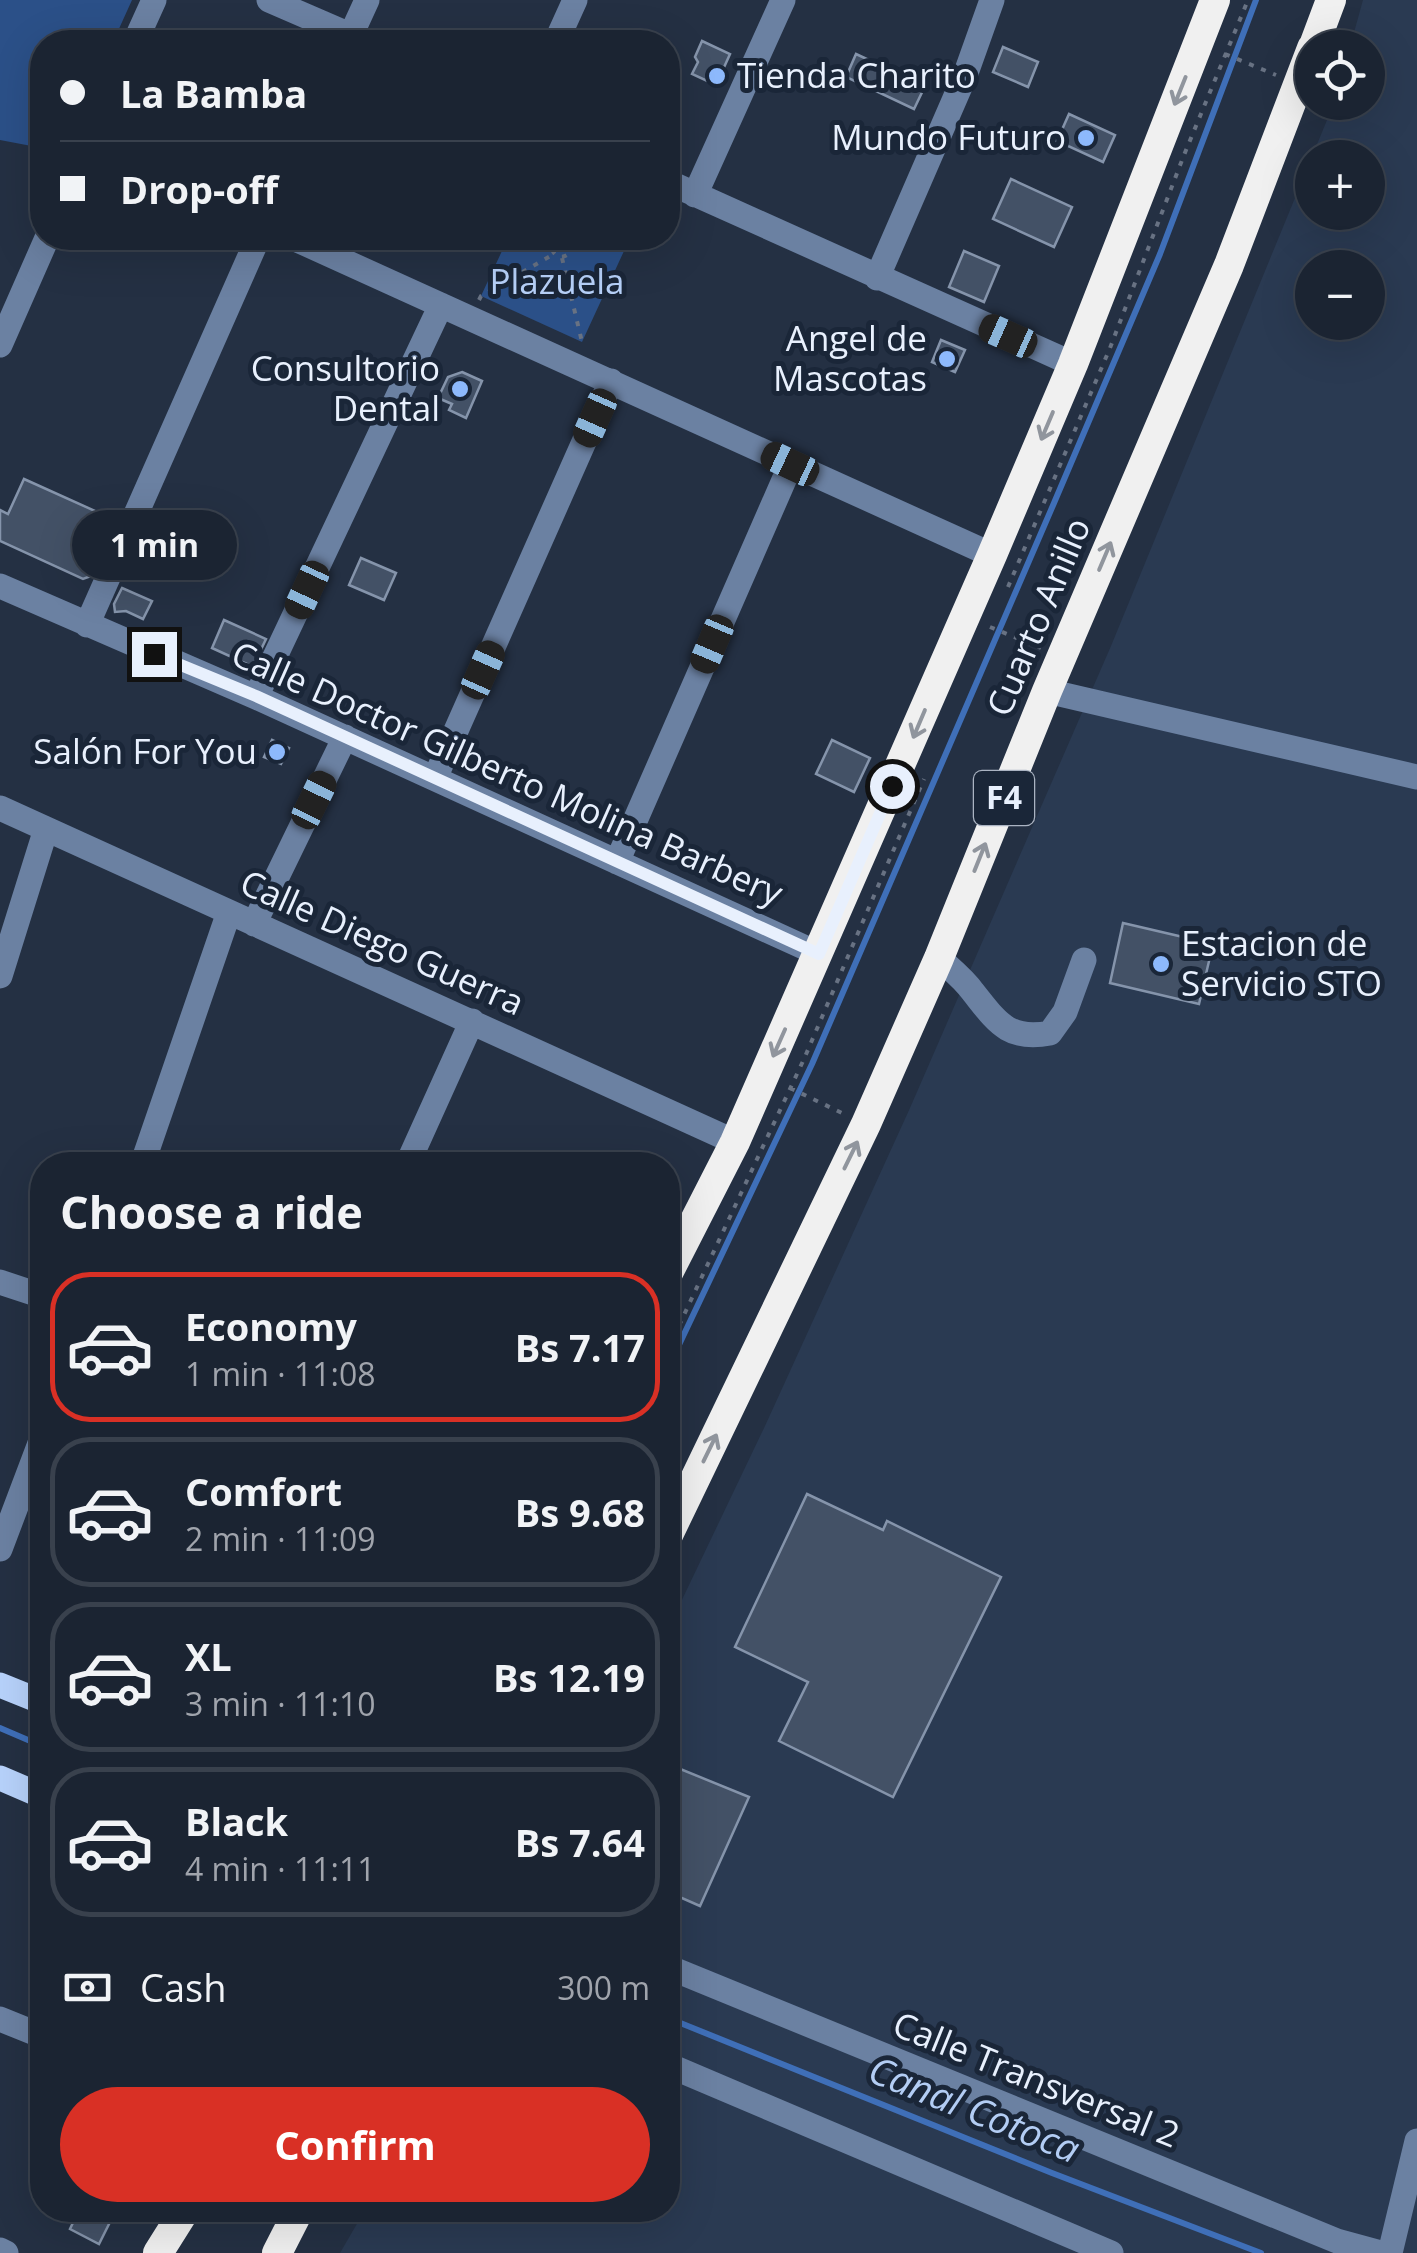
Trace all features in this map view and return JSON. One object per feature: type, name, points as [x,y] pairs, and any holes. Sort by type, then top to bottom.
[{"type":"highway","name":"Cuarto Anillo","points":[[680,1249],[735,1142],[992,555],[1072,364],[1215,0]]},
{"type":"highway","name":"Cuarto Anillo","points":[[1319,30],[1331,0]]},
{"type":"highway","name":"Cuarto Anillo","points":[[680,1510],[866,1124],[939,958],[1047,691],[1229,265],[1295,92]]},
{"type":"highway","points":[[276,2253],[293,2222]]},
{"type":"main road","points":[[0,1686],[30,1697]]},
{"type":"main road","points":[[0,1778],[30,1791]]},
{"type":"street","points":[[140,30],[154,0]]},
{"type":"street","points":[[269,0],[338,30]]},
{"type":"street","points":[[361,30],[366,0]]},
{"type":"street","points":[[561,30],[575,0]]},
{"type":"street","points":[[695,195],[783,0]]},
{"type":"street","points":[[877,278],[966,73],[992,0]]},
{"type":"street","points":[[680,188],[1072,364]]},
{"type":"street","points":[[0,346],[42,250]]},
{"type":"street","points":[[86,625],[253,250]]},
{"type":"street","points":[[319,250],[992,555]]},
{"type":"street","points":[[256,696],[442,305]]},
{"type":"street","points":[[435,778],[612,381]]},
{"type":"street","points":[[616,862],[790,464]]},
{"type":"street","name":"Calle Doctor Gilberto Molina Barbery","points":[[0,586],[256,696],[819,954]]},
{"type":"street","points":[[1047,691],[1417,777]]},
{"type":"street","points":[[254,924],[344,737]]},
{"type":"street","name":"Calle Diego Guerra","points":[[0,808],[735,1142]]},
{"type":"street","points":[[0,976],[46,829]]},
{"type":"street","points":[[147,1152],[230,912]]},
{"type":"street","points":[[939,958],[993,1018],[1008,1030],[1030,1036],[1050,1033],[1065,1012],[1084,960]]},
{"type":"street","points":[[413,1152],[472,1022]]},
{"type":"street","points":[[0,1282],[30,1292]]},
{"type":"street","points":[[0,1549],[30,1470]]},
{"type":"street","name":"Calle Transversal 2","points":[[680,1972],[1337,2240],[1381,2253]]},
{"type":"street","points":[[0,2019],[30,2031]]},
{"type":"street","points":[[680,2071],[1111,2253]]},
{"type":"street","points":[[1390,2253],[1417,2140]]},
{"type":"path","points":[[1228,55],[1274,74]]},
{"type":"path","points":[[552,250],[562,258]]},
{"type":"path","points":[[562,258],[572,250]]},
{"type":"path","points":[[470,318],[482,296],[554,254]]},
{"type":"path","points":[[562,258],[582,342],[574,365]]},
{"type":"path","points":[[993,628],[1040,648]]},
{"type":"path","points":[[790,1088],[854,1119]]},
{"type":"shaded area","points":[[1363,0],[1417,0],[1417,2253],[340,2253],[358,2222],[680,2222],[680,1604],[910,1108],[1111,646],[1295,198],[1295,230],[1385,230],[1385,140],[1319,140],[1327,120],[1385,120],[1385,30],[1355,30]]},
{"type":"green space","points":[[0,0],[132,0],[118,30],[30,30],[30,146],[0,140]]},
{"type":"green space","name":"Plazuela","points":[[502,250],[624,250],[582,342],[481,296]]},
{"type":"building","points":[[702,41],[730,54],[716,85],[692,74]]},
{"type":"building","points":[[1003,47],[1038,62],[1028,87],[993,72]]},
{"type":"building","points":[[856,54],[925,86],[914,109],[846,77]]},
{"type":"building","name":"Mundo Futuro","points":[[1069,114],[1115,135],[1103,162],[1057,141]]},
{"type":"building","points":[[1011,179],[1072,207],[1054,247],[993,219]]},
{"type":"building","points":[[964,251],[999,266],[984,302],[949,287]]},
{"type":"building","name":"Angel de Mascotas","points":[[941,340],[965,350],[955,372],[932,362]]},
{"type":"building","name":"Consultorio Dental","points":[[462,372],[482,381],[466,418],[449,410],[452,404],[438,398],[448,377]]},
{"type":"building","points":[[24,479],[115,520],[91,576],[83,579],[0,541],[0,510],[8,514]]},
{"type":"building","points":[[361,558],[396,573],[384,600],[349,585]]},
{"type":"building","points":[[122,588],[152,601],[143,619],[126,611],[115,612],[114,604]]},
{"type":"building","points":[[224,620],[266,639],[254,664],[212,648]]},
{"type":"building","name":"Salón For You","points":[[272,740],[289,748],[281,764],[264,757]]},
{"type":"building","points":[[832,740],[870,758],[854,792],[816,774]]},
{"type":"building","name":"Estacion de Servicio STO","points":[[1123,923],[1213,944],[1199,1004],[1110,983]]},
{"type":"building","points":[[807,1494],[883,1530],[887,1521],[1001,1577],[893,1797],[779,1741],[808,1682],[735,1647]]},
{"type":"building","points":[[680,1769],[749,1797],[700,1906],[680,1897]]},
{"type":"building","points":[[73,2222],[110,2222],[99,2244],[70,2229]]},
{"type":"waterway","points":[[680,1343],[812,1064],[1054,503],[1160,254],[1256,0]]},
{"type":"waterway","name":"Canal Cotoca","points":[[0,1728],[30,1741]]},
{"type":"waterway","name":"Canal Cotoca","points":[[680,2023],[1261,2253]]},
{"type":"place","name":"Tienda Charito","points":[[717,76]]},
{"type":"place","name":"Mundo Futuro","points":[[1086,138]]},
{"type":"place","name":"Angel de Mascotas","points":[[947,359]]},
{"type":"place","name":"Consultorio Dental","points":[[460,389]]},
{"type":"place","name":"Salón For You","points":[[277,752]]},
{"type":"place","name":"Estacion de Servicio STO","points":[[1161,964]]},
{"type":"route","points":[[154,654],[256,696],[819,954],[892,786]]}]
